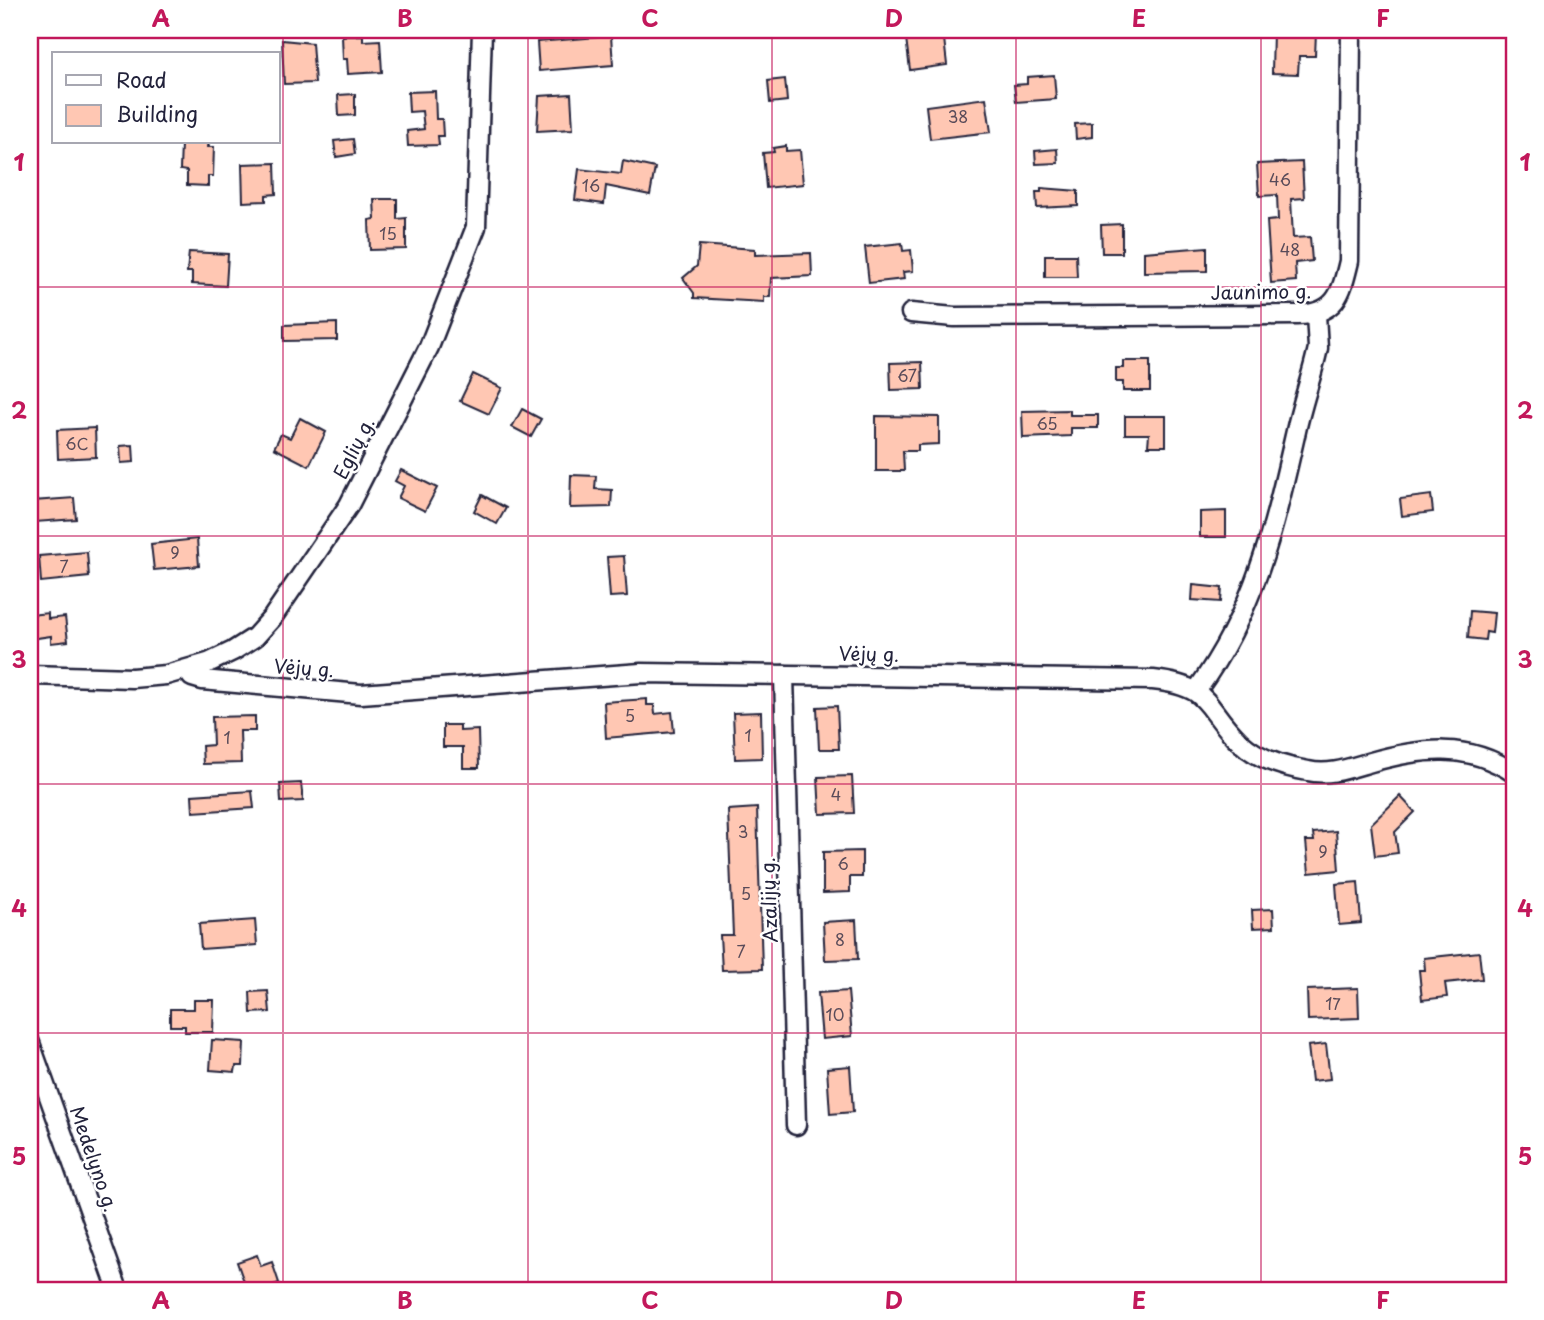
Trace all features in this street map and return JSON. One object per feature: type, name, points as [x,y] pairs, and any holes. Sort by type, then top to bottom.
[{"type":"street","name":"Eglių g.","points":[[30,675],[132,678],[187,670],[233,651],[255,637],[272,618],[349,505],[429,347],[476,227],[482,30]]},
{"type":"street","name":"Jaunimo g.","points":[[911,313],[954,317],[1316,314],[1331,305],[1342,289],[1349,261],[1351,30]]},
{"type":"street","points":[[1316,314],[1318,348],[1265,560],[1247,606],[1217,662],[1197,690],[1241,743],[1282,765],[1311,772],[1338,772],[1406,753],[1436,748],[1482,756],[1514,773]]},
{"type":"street","name":"Vėjų g.","points":[[187,670],[192,677],[202,680],[361,694],[641,673],[1153,680],[1181,684],[1197,690]]},
{"type":"street","name":"Azalijų g.","points":[[784,675],[796,1125]]},
{"type":"street","name":"Medelyno g.","points":[[30,1043],[118,1290]]},
{"type":"building","points":[[905,30],[943,30],[947,65],[910,70]]},
{"type":"building","points":[[1273,31],[1316,32],[1315,56],[1299,56],[1298,74],[1272,73]]},
{"type":"building","points":[[363,35],[363,41],[380,40],[382,72],[348,74],[347,59],[343,59],[342,36]]},
{"type":"building","points":[[611,36],[613,65],[539,71],[537,42]]},
{"type":"building","points":[[282,40],[312,43],[315,83],[284,84]]},
{"type":"building","points":[[1054,75],[1056,99],[1016,102],[1014,85],[1027,84],[1027,77]]},
{"type":"building","points":[[785,79],[787,101],[770,103],[768,81]]},
{"type":"building","points":[[435,91],[436,119],[442,119],[443,136],[438,136],[439,145],[408,146],[407,131],[424,129],[422,111],[409,112],[408,92]]},
{"type":"building","points":[[355,94],[355,115],[339,116],[338,95]]},
{"type":"building","points":[[571,94],[573,129],[537,131],[539,96]]},
{"type":"building","points":[[986,98],[991,132],[930,139],[926,106]]},
{"type":"building","points":[[1092,123],[1092,137],[1076,139],[1075,124]]},
{"type":"building","points":[[353,139],[355,154],[336,157],[334,141]]},
{"type":"building","points":[[181,144],[209,144],[208,147],[214,147],[213,176],[208,176],[208,186],[187,185],[187,171],[180,170]]},
{"type":"building","points":[[786,146],[786,151],[800,150],[803,184],[766,188],[763,153],[774,152],[773,148]]},
{"type":"building","points":[[1057,149],[1058,163],[1036,164],[1035,151]]},
{"type":"building","points":[[623,161],[655,168],[650,195],[606,186],[604,204],[575,200],[579,169],[621,174]]},
{"type":"building","points":[[1302,162],[1304,198],[1291,199],[1293,238],[1310,237],[1312,261],[1295,263],[1296,281],[1271,283],[1267,221],[1278,220],[1277,195],[1259,196],[1257,164]]},
{"type":"building","points":[[275,163],[276,194],[266,195],[266,201],[243,202],[242,164]]},
{"type":"building","points":[[1041,188],[1078,191],[1078,206],[1037,208],[1036,192],[1041,192]]},
{"type":"building","points":[[374,199],[397,199],[397,219],[406,218],[406,249],[370,250],[369,220],[375,219]]},
{"type":"building","points":[[1122,224],[1122,253],[1102,253],[1101,225]]},
{"type":"building","points":[[902,243],[903,251],[911,250],[913,271],[903,272],[904,279],[869,283],[865,247]]},
{"type":"building","points":[[699,245],[755,249],[755,255],[811,253],[812,276],[771,278],[770,297],[764,297],[764,302],[694,298],[694,293],[683,278],[697,266]]},
{"type":"building","points":[[1207,247],[1207,271],[1144,272],[1144,252]]},
{"type":"building","points":[[189,252],[228,254],[226,286],[192,284],[192,272],[187,272]]},
{"type":"building","points":[[1045,255],[1076,255],[1077,277],[1045,277]]},
{"type":"building","points":[[337,323],[337,340],[284,341],[284,325]]},
{"type":"building","points":[[1123,361],[1150,361],[1150,391],[1123,391],[1123,382],[1116,382],[1116,368],[1123,368]]},
{"type":"building","points":[[922,362],[923,389],[891,390],[890,363]]},
{"type":"building","points":[[473,374],[502,388],[489,414],[460,401]]},
{"type":"building","points":[[522,409],[541,419],[531,437],[512,427]]},
{"type":"building","points":[[1070,410],[1070,415],[1098,415],[1098,428],[1071,428],[1071,436],[1023,438],[1022,411]]},
{"type":"building","points":[[876,416],[939,417],[939,444],[918,445],[918,451],[903,451],[904,471],[876,471]]},
{"type":"building","points":[[1125,416],[1166,416],[1166,446],[1148,446],[1149,434],[1125,434]]},
{"type":"building","points":[[300,418],[326,432],[309,466],[274,448],[281,434],[290,438]]},
{"type":"building","points":[[95,428],[96,457],[58,459],[57,430]]},
{"type":"building","points":[[133,445],[134,462],[121,463],[120,446]]},
{"type":"building","points":[[401,470],[437,488],[425,511],[398,498],[404,486],[395,481]]},
{"type":"building","points":[[571,475],[596,476],[595,489],[612,490],[611,507],[570,508]]},
{"type":"building","points":[[482,495],[506,508],[497,524],[474,511]]},
{"type":"building","points":[[1431,495],[1433,512],[1402,516],[1400,499]]},
{"type":"building","points":[[74,498],[76,519],[35,522],[33,501]]},
{"type":"building","points":[[1226,511],[1226,537],[1200,537],[1200,512]]},
{"type":"building","points":[[197,539],[199,566],[154,570],[151,544]]},
{"type":"building","points":[[87,552],[89,577],[41,582],[39,556]]},
{"type":"building","points":[[624,556],[627,596],[610,597],[607,557]]},
{"type":"building","points":[[1193,585],[1222,588],[1221,602],[1192,600]]},
{"type":"building","points":[[1470,611],[1494,613],[1492,633],[1486,632],[1485,640],[1468,638]]},
{"type":"building","points":[[48,613],[48,619],[65,617],[68,641],[51,643],[51,636],[30,639],[30,615]]},
{"type":"building","points":[[647,699],[647,705],[654,705],[655,714],[672,712],[674,732],[606,738],[604,702]]},
{"type":"building","points":[[837,706],[839,749],[819,749],[817,707]]},
{"type":"building","points":[[761,712],[762,758],[735,759],[733,713]]},
{"type":"building","points":[[255,716],[255,731],[240,731],[241,763],[203,764],[202,746],[213,745],[212,717]]},
{"type":"building","points":[[443,725],[460,725],[460,731],[478,730],[479,768],[463,768],[463,747],[443,747]]},
{"type":"building","points":[[852,776],[854,813],[820,814],[818,777]]},
{"type":"building","points":[[301,783],[303,801],[281,802],[280,784]]},
{"type":"building","points":[[252,791],[254,808],[193,812],[192,795]]},
{"type":"building","points":[[1400,796],[1415,812],[1395,832],[1398,853],[1375,856],[1371,824]]},
{"type":"building","points":[[757,808],[762,969],[722,970],[720,935],[733,935],[728,810]]},
{"type":"building","points":[[1336,831],[1339,870],[1309,873],[1306,841],[1314,841],[1313,833]]},
{"type":"building","points":[[862,851],[862,877],[850,877],[850,892],[823,893],[823,852]]},
{"type":"building","points":[[1358,882],[1361,923],[1339,925],[1336,884]]},
{"type":"building","points":[[1273,909],[1274,927],[1253,928],[1252,910]]},
{"type":"building","points":[[255,920],[257,945],[201,949],[199,924]]},
{"type":"building","points":[[856,920],[858,959],[825,960],[823,922]]},
{"type":"building","points":[[1479,952],[1482,979],[1445,983],[1447,997],[1422,1000],[1419,970],[1425,970],[1424,958]]},
{"type":"building","points":[[1358,988],[1359,1018],[1308,1020],[1307,990]]},
{"type":"building","points":[[268,991],[270,1012],[251,1013],[250,992]]},
{"type":"building","points":[[848,991],[852,1036],[822,1039],[818,993]]},
{"type":"building","points":[[194,1000],[214,1000],[213,1032],[185,1032],[185,1026],[170,1026],[170,1009],[194,1009]]},
{"type":"building","points":[[212,1040],[244,1042],[243,1066],[236,1066],[235,1072],[210,1070]]},
{"type":"building","points":[[1326,1044],[1330,1079],[1312,1081],[1308,1046]]},
{"type":"building","points":[[850,1066],[853,1112],[830,1114],[827,1068]]},
{"type":"building","points":[[257,1255],[261,1266],[272,1262],[279,1283],[259,1290],[247,1290],[237,1262]]}]
